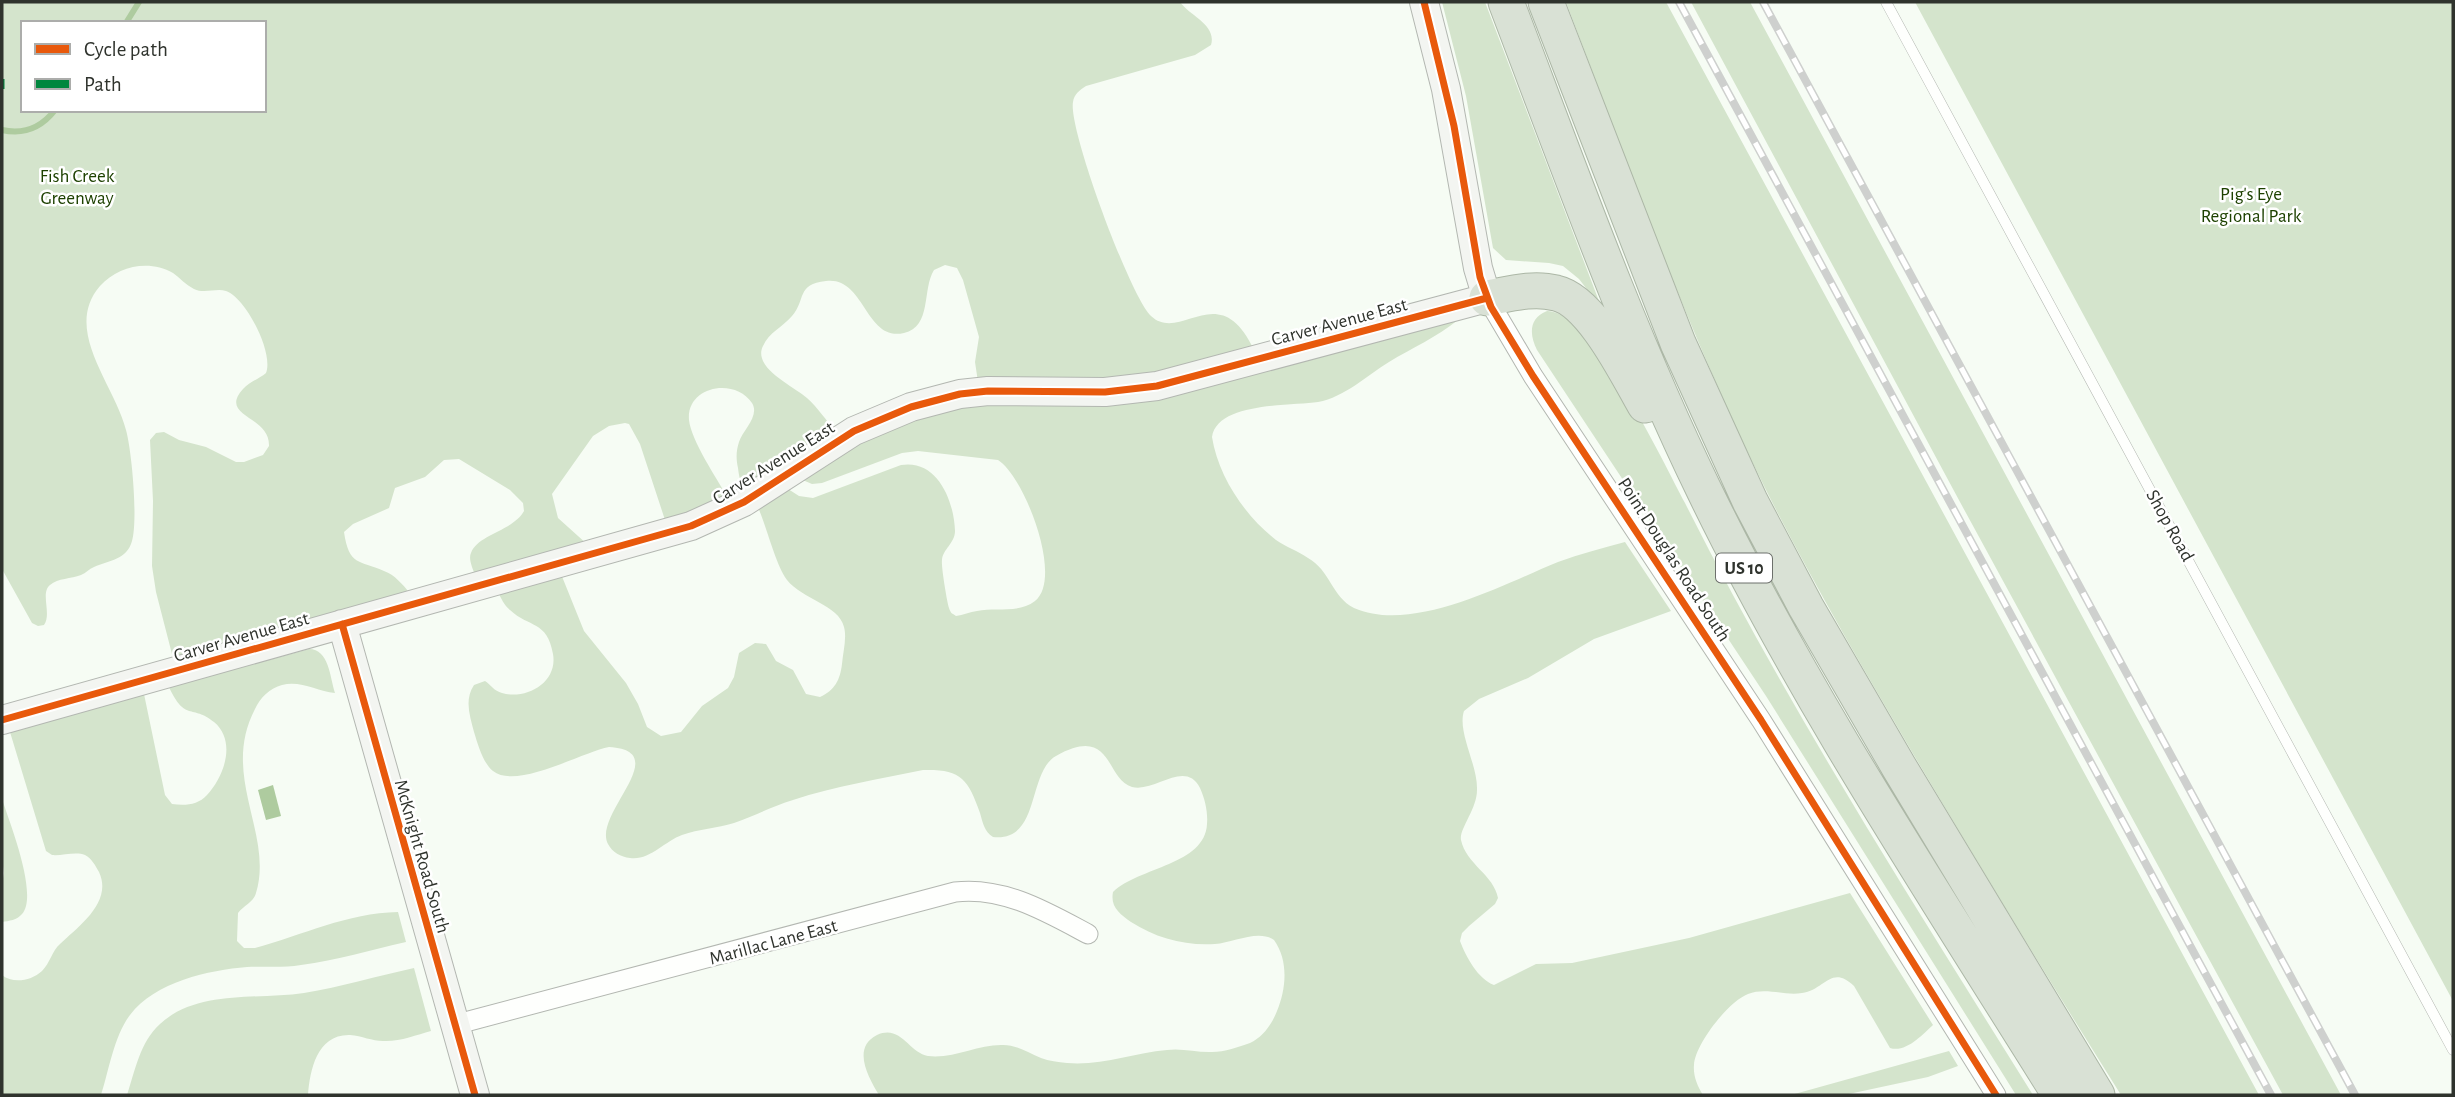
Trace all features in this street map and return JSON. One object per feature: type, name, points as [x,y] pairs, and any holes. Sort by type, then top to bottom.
[{"type":"highway","name":"US 10","points":[[1506,2],[1582,203],[1651,374],[1749,580],[1868,785],[2060,1095]]},
{"type":"highway","name":"US 10","points":[[1546,2],[1668,319],[1750,501],[1806,607],[1899,767],[2097,1095]]},
{"type":"highway","points":[[1487,298],[1532,291],[1554,292],[1568,297],[1583,309],[1629,378],[1749,580]]},
{"type":"street","name":"Point Douglas Road South","points":[[1424,2],[1446,89],[1478,268],[1487,298],[1533,376],[1761,720],[1996,1095]]},
{"type":"street","name":"Carver Avenue East","points":[[2,720],[691,526],[744,502],[854,431],[911,407],[960,394],[989,391],[1105,392],[1157,386],[1487,298]]},
{"type":"street","name":"McKnight Road South","points":[[342,624],[475,1095]]},
{"type":"street","name":"Marillac Lane East","points":[[454,1025],[955,892],[985,893],[1012,899],[1037,908],[1088,934]]},
{"type":"lane","name":"Shop Road","points":[[1886,2],[2453,1050]]},
{"type":"green space","name":"Fish Creek Greenway","points":[[2,2],[1180,2],[1202,21],[1210,32],[1211,45],[1195,55],[1086,86],[1074,99],[1074,118],[1090,177],[1116,247],[1142,303],[1151,316],[1163,322],[1175,323],[1214,314],[1227,317],[1241,328],[1254,350],[1130,380],[978,382],[975,362],[979,337],[957,268],[945,265],[934,270],[923,315],[913,329],[904,333],[891,333],[881,328],[849,288],[839,282],[816,283],[806,289],[796,310],[769,337],[761,354],[769,369],[807,398],[835,431],[744,489],[739,476],[737,452],[754,408],[744,395],[735,390],[713,389],[695,399],[690,408],[689,420],[699,448],[728,498],[666,523],[640,444],[629,424],[609,426],[593,436],[552,494],[558,518],[588,545],[475,575],[470,558],[475,547],[519,518],[524,511],[523,503],[510,490],[459,459],[444,460],[425,477],[395,488],[389,508],[353,524],[344,532],[349,551],[356,560],[392,575],[410,593],[173,658],[152,566],[150,440],[156,433],[164,432],[179,440],[206,447],[236,462],[263,455],[269,446],[267,436],[262,428],[241,411],[237,398],[245,387],[266,373],[266,353],[250,315],[234,296],[226,291],[194,289],[173,273],[154,266],[125,269],[100,286],[90,303],[86,321],[95,358],[126,430],[134,502],[132,541],[122,556],[81,575],[50,585],[46,593],[47,615],[44,625],[32,623],[2,569]]},
{"type":"green space","points":[[1442,2],[1485,2],[1602,309],[1579,279],[1563,266],[1506,260],[1493,248],[1466,96]]},
{"type":"green space","points":[[1566,2],[1666,2],[2259,1095],[2121,1095],[1912,752],[1818,588],[1765,488],[1684,308]]},
{"type":"green space","points":[[1691,2],[1750,2],[2341,1095],[2283,1095]]},
{"type":"green space","name":"Pig's Eye Regional Park","points":[[1915,2],[2453,2],[2453,1001]]},
{"type":"green space","points":[[1547,311],[1565,317],[1584,335],[1625,392],[1808,729],[2033,1095],[2016,1095],[1766,696],[1537,350],[1532,327],[1537,318]]},
{"type":"green space","points":[[1458,320],[1337,396],[1318,402],[1241,412],[1227,417],[1217,426],[1212,437],[1220,466],[1244,507],[1276,540],[1315,563],[1341,597],[1354,608],[1377,614],[1403,615],[1430,611],[1485,593],[1558,562],[1625,542],[1671,611],[1594,639],[1528,678],[1479,699],[1464,711],[1463,729],[1477,790],[1461,840],[1468,856],[1491,883],[1498,898],[1495,904],[1462,933],[1460,941],[1469,960],[1483,978],[1494,985],[1536,964],[1572,963],[1689,938],[1850,893],[1933,1025],[1913,1042],[1902,1048],[1890,1048],[1854,986],[1839,977],[1802,993],[1755,992],[1740,998],[1714,1024],[1696,1056],[1695,1077],[1703,1095],[879,1095],[867,1072],[864,1055],[869,1041],[885,1033],[899,1036],[915,1050],[928,1056],[947,1056],[983,1047],[1006,1045],[1047,1060],[1067,1063],[1105,1061],[1172,1050],[1219,1052],[1250,1043],[1263,1034],[1275,1016],[1284,984],[1282,957],[1274,940],[1253,936],[1222,943],[1193,944],[1171,940],[1131,922],[1114,906],[1113,892],[1138,877],[1183,857],[1203,838],[1207,810],[1200,788],[1194,780],[1186,776],[1141,788],[1132,787],[1123,782],[1098,750],[1088,746],[1056,756],[1047,764],[1026,818],[1019,829],[1008,836],[993,837],[988,832],[971,791],[961,778],[946,771],[923,770],[809,795],[734,823],[682,835],[644,857],[630,858],[612,849],[608,844],[606,831],[634,772],[635,760],[628,751],[609,747],[550,768],[517,776],[504,776],[493,771],[481,753],[469,708],[469,696],[474,685],[485,681],[499,692],[521,694],[539,687],[551,673],[553,664],[553,654],[546,635],[510,610],[498,592],[561,574],[584,631],[626,683],[647,727],[661,736],[681,732],[702,706],[728,688],[734,677],[739,653],[755,643],[766,644],[776,661],[793,670],[806,694],[820,697],[833,688],[840,675],[845,631],[841,619],[828,607],[794,587],[779,564],[757,505],[785,487],[799,496],[813,498],[901,465],[924,468],[934,475],[947,495],[954,519],[953,539],[943,556],[942,564],[949,608],[956,616],[1028,605],[1035,601],[1043,589],[1045,572],[1043,550],[1029,506],[1019,486],[998,460],[918,451],[902,453],[822,483],[812,484],[798,478],[821,462],[916,416]]},
{"type":"green space","points":[[309,649],[316,650],[325,659],[335,693],[295,684],[278,686],[260,701],[246,734],[243,758],[245,781],[259,849],[260,871],[255,896],[238,913],[237,941],[244,948],[255,948],[343,920],[398,912],[406,942],[314,963],[232,969],[200,975],[168,986],[141,1004],[124,1023],[101,1095],[2,1095],[2,975],[11,980],[22,980],[42,971],[57,947],[92,912],[98,903],[102,883],[96,867],[85,855],[52,855],[46,851],[10,732],[144,694],[165,795],[172,804],[191,804],[200,801],[219,779],[225,759],[225,739],[214,722],[184,709],[169,687]]},
{"type":"green space","points":[[2,799],[21,858],[27,891],[22,914],[2,922],[4,873]]},
{"type":"green space","points":[[414,968],[431,1031],[389,1041],[350,1035],[330,1040],[317,1055],[313,1065],[308,1095],[127,1095],[139,1057],[153,1031],[175,1013],[192,1005],[229,998],[304,993]]},
{"type":"green space","points":[[1949,1051],[1958,1066],[1928,1077],[1844,1095],[1791,1095]]},
{"type":"shaded area","points":[[273,785],[281,816],[266,820],[258,790]]},
{"type":"waterway","points":[[127,21],[139,2]]},
{"type":"waterway","points":[[2,130],[18,132],[31,129],[53,112]]},
{"type":"railway","points":[[1679,2],[2271,1095]]},
{"type":"railway","points":[[1763,2],[2355,1095]]},
{"type":"marked path","points":[[2,79],[2,90]]},
{"type":"cycle path","points":[[1424,2],[1454,126],[1480,277],[1491,307],[1533,376],[1761,720],[1996,1095]]},
{"type":"cycle path","points":[[2,720],[691,526],[744,502],[854,431],[911,407],[960,394],[988,391],[1105,392],[1157,386],[1487,298]]},
{"type":"cycle path","points":[[342,624],[475,1095]]}]
